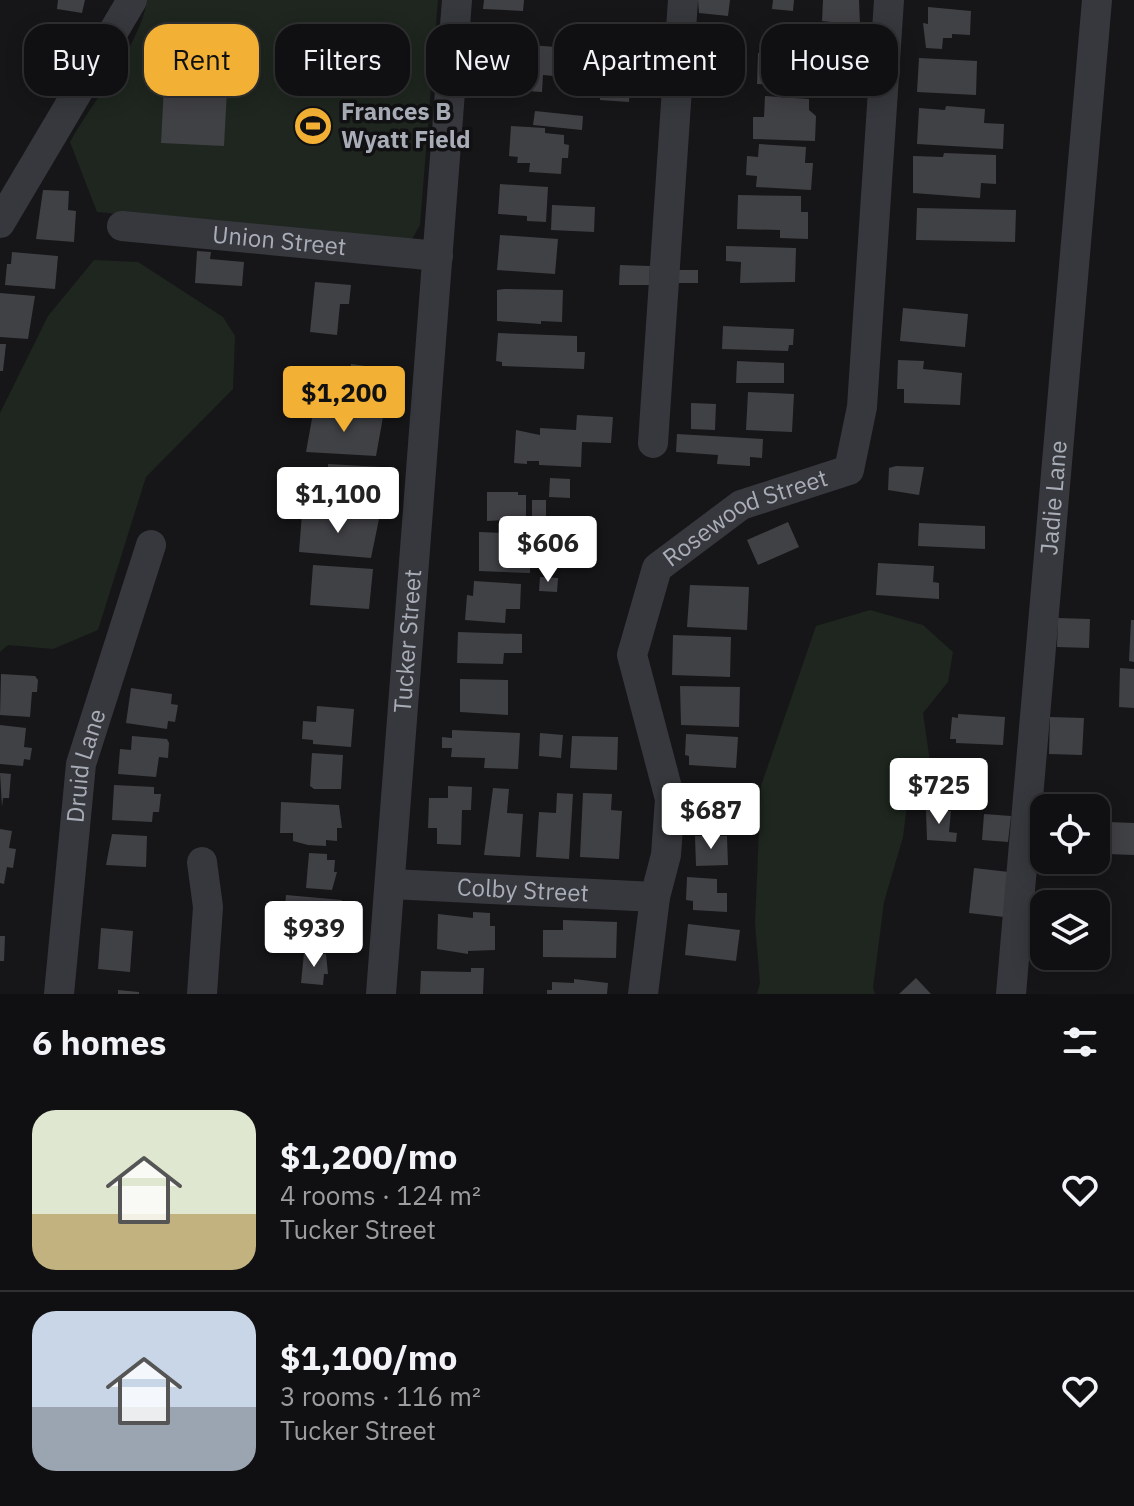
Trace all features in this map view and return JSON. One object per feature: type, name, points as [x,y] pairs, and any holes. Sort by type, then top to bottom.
[{"type":"street","points":[[0,223],[132,0]]},
{"type":"street","name":"Tucker Street","points":[[381,994],[457,0]]},
{"type":"street","points":[[653,443],[683,0]]},
{"type":"street","name":"Rosewood Street","points":[[643,994],[655,897],[666,855],[670,799],[632,655],[657,568],[741,505],[849,470],[862,407],[889,0]]},
{"type":"street","name":"Jadie Lane","points":[[1011,994],[1097,0]]},
{"type":"street","name":"Union Street","points":[[122,226],[438,256]]},
{"type":"street","name":"Druid Lane","points":[[59,994],[81,764],[151,545]]},
{"type":"street","points":[[202,862],[208,907],[202,994]]},
{"type":"street","name":"Colby Street","points":[[391,884],[655,897]]},
{"type":"shaded area","points":[[147,0],[438,0],[436,24],[426,24],[426,96],[430,96],[420,225],[411,241],[97,212],[70,142],[99,96],[128,96],[128,50]]},
{"type":"shaded area","points":[[94,260],[138,262],[223,317],[235,336],[233,389],[146,477],[98,630],[53,649],[8,645],[0,652],[0,413],[48,316]]},
{"type":"shaded area","points":[[870,610],[923,625],[953,652],[948,682],[923,713],[930,762],[907,805],[903,837],[884,902],[873,988],[875,994],[757,994],[760,983],[755,923],[761,786],[816,626]]},
{"type":"building","points":[[58,0],[85,0],[82,13],[57,9]]},
{"type":"building","points":[[484,0],[524,0],[523,11],[483,9]]},
{"type":"building","points":[[698,0],[730,0],[728,16],[699,13]]},
{"type":"building","points":[[773,0],[794,0],[793,11],[772,9]]},
{"type":"building","points":[[823,0],[859,0],[860,24],[822,21]]},
{"type":"building","points":[[928,7],[971,11],[970,35],[952,34],[952,38],[943,38],[942,49],[926,48],[923,23],[928,24]]},
{"type":"building","points":[[538,46],[554,47],[554,76],[543,75],[542,92],[538,92]]},
{"type":"building","points":[[758,53],[761,53],[761,84],[757,84]]},
{"type":"building","points":[[919,58],[977,61],[976,95],[917,92]]},
{"type":"building","points":[[163,96],[227,96],[224,146],[161,143]]},
{"type":"building","points":[[600,96],[629,96],[629,102],[600,100]]},
{"type":"building","points":[[765,96],[809,99],[809,110],[816,116],[815,141],[753,139],[753,117],[764,117]]},
{"type":"building","points":[[946,106],[985,109],[984,123],[1004,124],[1003,149],[917,144],[919,108],[945,110]]},
{"type":"building","points":[[535,111],[583,116],[582,130],[533,125]]},
{"type":"building","points":[[511,126],[545,128],[545,133],[564,135],[564,144],[569,145],[568,158],[562,158],[561,174],[529,172],[530,163],[517,163],[518,157],[509,156]]},
{"type":"building","points":[[759,144],[806,147],[805,163],[813,163],[811,190],[756,187],[757,176],[746,175],[747,156],[758,157]]},
{"type":"building","points":[[944,153],[996,155],[996,184],[981,183],[980,198],[913,193],[913,156],[943,157]]},
{"type":"building","points":[[500,184],[548,187],[546,222],[527,221],[527,216],[498,214]]},
{"type":"building","points":[[43,190],[69,191],[68,210],[76,211],[74,242],[36,239]]},
{"type":"building","points":[[738,195],[801,196],[801,212],[808,212],[808,239],[780,238],[780,230],[737,229]]},
{"type":"building","points":[[552,205],[595,207],[594,232],[551,230]]},
{"type":"building","points":[[917,208],[1016,210],[1015,242],[916,240]]},
{"type":"building","points":[[500,235],[558,239],[555,274],[497,270]]},
{"type":"building","points":[[726,246],[796,248],[795,282],[740,283],[741,262],[726,261]]},
{"type":"building","points":[[197,251],[211,252],[210,259],[244,262],[242,286],[195,283]]},
{"type":"building","points":[[12,252],[58,256],[55,289],[5,285],[7,264],[11,264]]},
{"type":"building","points":[[620,265],[650,266],[649,285],[619,285]]},
{"type":"building","points":[[679,270],[698,270],[698,283],[679,283]]},
{"type":"building","points":[[315,282],[351,285],[349,304],[340,304],[337,335],[310,332]]},
{"type":"building","points":[[497,290],[563,290],[562,322],[497,321]]},
{"type":"building","points":[[0,293],[35,296],[28,339],[0,337]]},
{"type":"building","points":[[903,308],[968,314],[965,347],[900,341]]},
{"type":"building","points":[[723,326],[794,329],[793,345],[789,345],[788,351],[722,349]]},
{"type":"building","points":[[498,333],[577,336],[577,352],[585,352],[584,369],[502,366],[502,362],[496,361]]},
{"type":"building","points":[[0,344],[6,344],[3,371],[0,371]]},
{"type":"building","points":[[898,360],[924,361],[923,369],[962,373],[960,405],[904,403],[904,389],[897,389]]},
{"type":"building","points":[[737,361],[784,363],[784,383],[736,383]]},
{"type":"building","points":[[351,364],[401,371],[399,399],[348,395]]},
{"type":"building","points":[[748,392],[794,394],[792,432],[746,430]]},
{"type":"building","points":[[691,403],[716,404],[715,430],[691,429]]},
{"type":"building","points":[[313,413],[383,417],[376,456],[306,452]]},
{"type":"building","points":[[577,415],[613,417],[611,443],[582,442],[581,467],[539,465],[539,461],[514,463],[516,430],[540,435],[540,428],[576,430]]},
{"type":"building","points":[[677,434],[763,439],[762,458],[750,457],[750,466],[717,464],[718,455],[676,452]]},
{"type":"building","points":[[328,464],[381,467],[380,492],[373,491],[372,509],[325,506],[326,501],[316,500],[318,468],[328,468]]},
{"type":"building","points":[[924,467],[919,495],[888,490],[889,468]]},
{"type":"building","points":[[550,478],[570,479],[570,498],[549,497]]},
{"type":"building","points":[[487,492],[526,495],[526,519],[487,521]]},
{"type":"building","points":[[532,500],[546,500],[546,523],[532,523]]},
{"type":"building","points":[[302,513],[379,519],[371,558],[299,552]]},
{"type":"building","points":[[788,522],[799,547],[758,565],[747,540]]},
{"type":"building","points":[[919,523],[985,526],[985,549],[918,546]]},
{"type":"building","points":[[479,532],[531,534],[530,573],[479,571]]},
{"type":"building","points":[[878,563],[934,566],[933,582],[939,583],[939,599],[876,595]]},
{"type":"building","points":[[313,565],[373,569],[369,609],[310,605]]},
{"type":"building","points":[[540,577],[558,578],[557,592],[539,591]]},
{"type":"building","points":[[474,581],[521,584],[520,609],[506,609],[505,623],[465,620],[467,595],[473,596]]},
{"type":"building","points":[[690,585],[749,587],[747,630],[687,627]]},
{"type":"building","points":[[1058,618],[1090,619],[1089,648],[1057,647]]},
{"type":"building","points":[[1131,620],[1134,620],[1134,662],[1129,661]]},
{"type":"building","points":[[458,632],[522,634],[522,653],[504,653],[503,664],[457,663]]},
{"type":"building","points":[[673,635],[731,637],[730,677],[672,675]]},
{"type":"building","points":[[1120,668],[1134,669],[1134,708],[1119,707]]},
{"type":"building","points":[[1,674],[35,676],[38,680],[37,692],[32,692],[30,717],[0,715]]},
{"type":"building","points":[[460,679],[508,680],[508,715],[460,712]]},
{"type":"building","points":[[680,686],[740,687],[739,727],[681,725]]},
{"type":"building","points":[[131,688],[172,694],[171,704],[178,705],[175,722],[168,721],[167,729],[126,723]]},
{"type":"building","points":[[317,706],[354,709],[351,747],[313,744],[313,740],[302,739],[303,721],[316,722]]},
{"type":"building","points":[[958,714],[1005,717],[1003,745],[956,743],[956,739],[950,739],[952,717],[958,718]]},
{"type":"building","points":[[1050,717],[1084,718],[1082,755],[1049,754]]},
{"type":"building","points":[[0,725],[26,728],[24,747],[32,748],[30,760],[24,759],[23,766],[0,764]]},
{"type":"building","points":[[452,730],[520,733],[518,769],[484,768],[485,758],[451,757],[452,748],[442,748],[442,737],[452,738]]},
{"type":"building","points":[[540,733],[563,735],[561,758],[539,756]]},
{"type":"building","points":[[686,734],[738,737],[736,768],[689,765],[689,756],[685,755]]},
{"type":"building","points":[[132,736],[167,739],[168,758],[159,757],[156,777],[118,774],[120,749],[131,750]]},
{"type":"building","points":[[572,736],[618,737],[617,770],[570,768]]},
{"type":"building","points":[[312,753],[343,755],[341,789],[314,789],[310,786]]},
{"type":"building","points":[[0,773],[11,774],[9,798],[3,798],[2,807]]},
{"type":"building","points":[[114,785],[154,787],[154,794],[161,794],[159,812],[153,812],[152,822],[112,820]]},
{"type":"building","points":[[448,786],[472,787],[471,810],[462,810],[461,845],[437,844],[437,828],[428,828],[429,798],[448,798]]},
{"type":"building","points":[[493,788],[509,789],[507,813],[523,814],[520,857],[484,855]]},
{"type":"building","points":[[557,793],[573,794],[569,859],[536,857],[539,812],[556,813]]},
{"type":"building","points":[[583,793],[612,794],[611,810],[622,811],[619,859],[580,857]]},
{"type":"building","points":[[281,802],[339,805],[342,828],[337,828],[337,841],[326,840],[326,846],[308,845],[293,841],[293,833],[280,833]]},
{"type":"building","points":[[926,810],[951,811],[949,832],[957,833],[956,842],[927,840]]},
{"type":"building","points":[[984,814],[1011,816],[1008,842],[982,840]]},
{"type":"building","points":[[1110,822],[1134,823],[1134,855],[1110,854]]},
{"type":"building","points":[[0,829],[12,831],[9,848],[16,849],[13,868],[7,867],[4,884],[0,883]]},
{"type":"building","points":[[112,834],[147,836],[146,867],[106,865]]},
{"type":"building","points":[[695,836],[727,836],[728,865],[696,866]]},
{"type":"building","points":[[309,853],[327,854],[327,860],[335,860],[334,872],[337,872],[332,890],[306,888]]},
{"type":"building","points":[[974,868],[1009,872],[1004,917],[969,913]]},
{"type":"building","points":[[687,877],[717,879],[717,893],[727,893],[727,912],[693,910],[693,901],[686,900]]},
{"type":"building","points":[[286,895],[342,900],[338,943],[282,937]]},
{"type":"building","points":[[473,912],[490,913],[490,926],[495,926],[495,950],[468,951],[468,954],[437,949],[438,914],[473,918]]},
{"type":"building","points":[[563,920],[617,922],[616,958],[543,957],[543,930],[563,930]]},
{"type":"building","points":[[688,924],[740,930],[736,961],[685,955]]},
{"type":"building","points":[[101,928],[133,931],[130,972],[98,969]]},
{"type":"building","points":[[0,936],[5,936],[4,961],[0,961]]},
{"type":"building","points":[[304,953],[326,954],[328,974],[324,974],[323,985],[301,983]]},
{"type":"building","points":[[471,968],[484,968],[483,994],[420,994],[421,971],[471,972]]},
{"type":"building","points":[[916,978],[931,994],[899,994]]},
{"type":"building","points":[[574,979],[608,983],[607,994],[547,994],[547,990],[552,990],[552,982],[574,983]]},
{"type":"building","points":[[118,990],[139,992],[139,994],[118,994]]},
{"type":"place","name":"Frances B Wyatt Field","points":[[313,126]]}]
